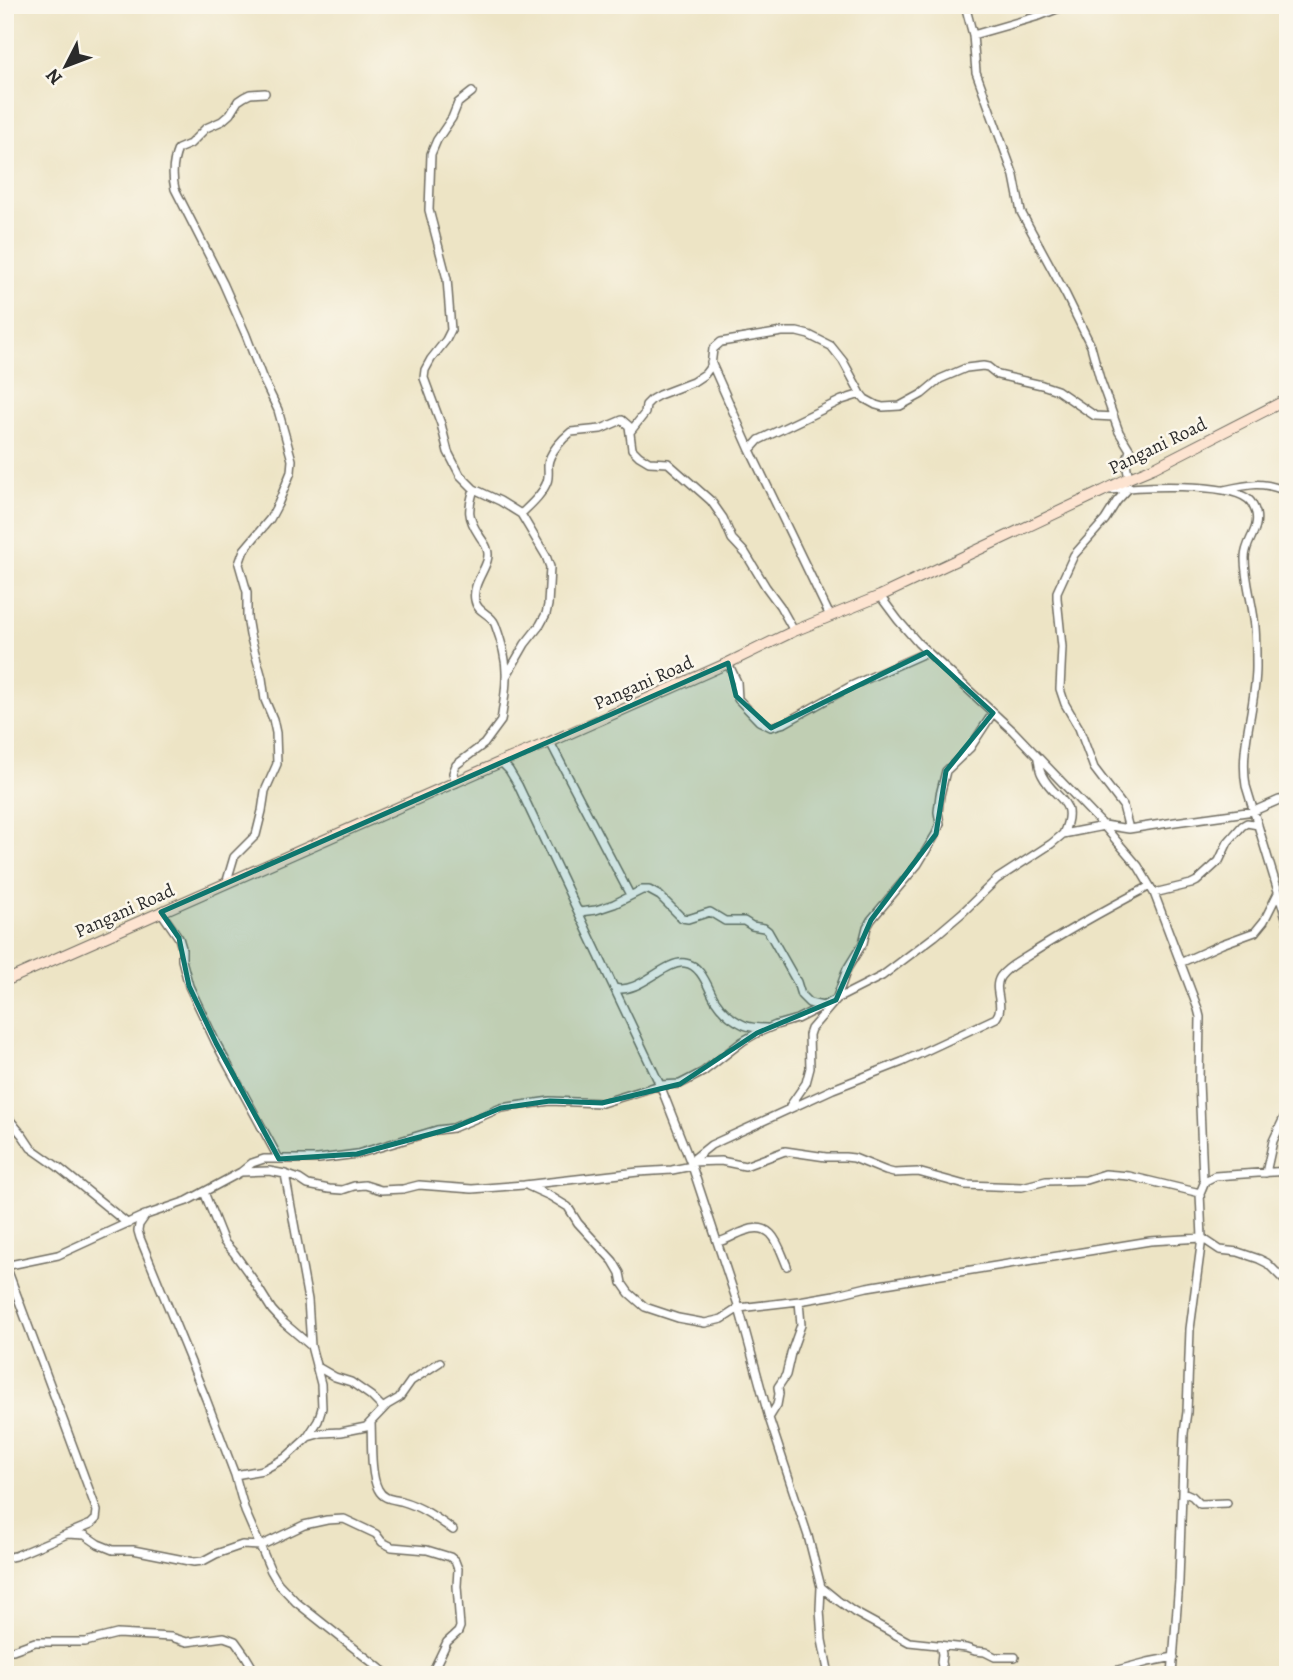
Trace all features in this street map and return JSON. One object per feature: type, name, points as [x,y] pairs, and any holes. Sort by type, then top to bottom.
[{"type":"main road","name":"Pangani Road","points":[[5,981],[550,742],[794,631],[880,596],[1103,491],[1129,483],[1288,399]]},
{"type":"street","points":[[965,5],[973,35],[976,72],[1014,176],[1021,212],[1091,346],[1119,432],[1130,450],[1125,464],[1129,483],[1105,520],[1074,555],[1057,598],[1063,656],[1060,689],[1094,768],[1123,806],[1129,829]]},
{"type":"street","points":[[973,35],[1067,5]]},
{"type":"street","points":[[472,92],[458,103],[431,154],[429,210],[447,279],[451,330],[431,359],[424,378],[453,464],[460,475],[474,489],[520,514],[550,567],[546,614],[506,677]]},
{"type":"street","points":[[226,884],[234,857],[256,835],[265,791],[277,764],[276,733],[265,700],[250,635],[247,592],[239,564],[244,550],[278,505],[291,472],[292,460],[278,410],[246,335],[175,189],[174,159],[178,149],[190,144],[206,128],[222,121],[244,97],[265,93]]},
{"type":"street","points":[[630,432],[645,413],[648,402],[693,382],[709,369],[713,349],[721,342],[765,334],[797,332],[831,346],[865,399],[883,407],[900,406],[922,394],[940,379],[966,368],[983,366],[999,375],[1057,390],[1095,416],[1114,417]]},
{"type":"street","points":[[711,362],[830,616]]},
{"type":"street","points":[[750,450],[759,440],[842,400],[861,394]]},
{"type":"street","points":[[520,514],[544,489],[549,461],[567,434],[601,429],[622,420],[630,432],[630,445],[639,456],[649,462],[668,463],[711,501],[794,631]]},
{"type":"street","points":[[1129,483],[1221,491],[1244,497],[1253,505],[1257,520],[1245,554],[1255,628],[1256,666],[1244,773],[1288,925]]},
{"type":"street","points":[[1221,491],[1259,484],[1272,485],[1288,492]]},
{"type":"street","points":[[456,783],[453,773],[456,765],[480,748],[499,726],[506,677],[494,622],[479,610],[474,597],[477,582],[487,563],[488,549],[470,517],[468,508],[474,489]]},
{"type":"street","points":[[880,596],[927,652],[993,713],[1104,826],[1138,866],[1152,889],[1200,1017],[1200,1093],[1205,1181]]},
{"type":"street","points":[[728,663],[737,682],[738,699],[759,721],[771,727],[785,723],[863,681],[927,652]]},
{"type":"street","points":[[787,1110],[806,1083],[810,1068],[811,1029],[836,1000],[847,969],[863,943],[871,920],[918,864],[936,834],[940,824],[940,794],[946,771],[970,748],[993,713]]},
{"type":"street","points":[[550,742],[630,895]]},
{"type":"street","points":[[1038,758],[1041,774],[1068,807],[1069,817],[1063,834]]},
{"type":"street","points":[[501,762],[518,785],[660,1085],[691,1163],[739,1308],[769,1418],[808,1536],[821,1587],[822,1640],[829,1675]]},
{"type":"street","points":[[5,1558],[91,1524],[97,1511],[6,1266],[58,1255],[146,1215],[187,1201],[242,1172],[252,1163],[264,1159],[318,1159],[357,1154],[437,1130],[453,1128],[500,1108],[550,1101],[603,1103],[660,1085],[680,1084],[703,1072],[743,1041],[767,1028],[797,1019],[882,976],[935,936],[997,879],[1063,834],[1104,826],[1129,829],[1254,811],[1288,799]]},
{"type":"street","points":[[691,1163],[711,1145],[996,1018],[1001,1007],[997,984],[1003,973],[1046,944],[1152,889],[1197,881],[1219,862],[1228,842],[1242,826],[1247,823],[1258,825]]},
{"type":"street","points":[[576,908],[579,912],[586,912],[614,904],[642,890],[653,891],[682,918],[688,919],[710,912],[725,921],[744,921],[764,928],[771,934],[797,982],[801,995],[809,1003],[824,1006]]},
{"type":"street","points":[[1180,963],[1255,932],[1264,921],[1278,893]]},
{"type":"street","points":[[161,912],[179,938],[190,986],[216,1043],[279,1159]]},
{"type":"street","points":[[614,988],[630,987],[677,963],[685,962],[699,971],[716,1002],[727,1014],[748,1027],[767,1028]]},
{"type":"street","points":[[1266,1173],[1273,1141],[1288,1109]]},
{"type":"street","points":[[5,1114],[31,1148],[128,1224]]},
{"type":"street","points":[[242,1172],[269,1171],[285,1174],[308,1185],[329,1189],[365,1185],[381,1190],[419,1185],[471,1189],[672,1170],[691,1163],[722,1161],[745,1166],[785,1151],[845,1157],[894,1173],[918,1172],[965,1185],[1022,1187],[1046,1181],[1086,1180],[1105,1174],[1129,1176],[1200,1193]]},
{"type":"street","points":[[1172,1675],[1190,1329],[1202,1238],[1200,1193],[1205,1181],[1215,1176],[1286,1170]]},
{"type":"street","points":[[235,1475],[263,1470],[285,1458],[307,1438],[318,1421],[322,1408],[321,1384],[311,1346],[307,1300],[285,1174]]},
{"type":"street","points":[[524,1185],[568,1207],[578,1223],[613,1261],[629,1293],[645,1307],[678,1318],[705,1323],[722,1319],[739,1308],[799,1301],[867,1287],[1150,1241],[1202,1238],[1220,1250],[1259,1259],[1288,1284]]},
{"type":"street","points":[[204,1192],[224,1242],[234,1252],[272,1310],[311,1346]]},
{"type":"street","points":[[146,1215],[139,1225],[140,1238],[206,1399],[235,1475],[245,1511],[271,1571],[296,1602],[388,1675]]},
{"type":"street","points":[[718,1242],[747,1229],[764,1228],[770,1233],[787,1266]]},
{"type":"street","points":[[5,1305],[13,1286]]},
{"type":"street","points":[[769,1418],[777,1405],[778,1387],[786,1375],[800,1325],[799,1301]]},
{"type":"street","points":[[307,1438],[323,1433],[360,1429],[371,1423],[383,1408],[399,1398],[411,1381],[440,1363]]},
{"type":"street","points":[[316,1366],[335,1377],[351,1382],[383,1408]]},
{"type":"street","points":[[371,1423],[377,1488],[386,1498],[424,1510],[453,1530]]},
{"type":"street","points":[[1183,1492],[1192,1496],[1199,1504],[1227,1503]]},
{"type":"street","points":[[67,1534],[85,1535],[113,1550],[133,1550],[194,1562],[242,1545],[260,1546],[304,1525],[344,1519],[376,1534],[382,1542],[392,1547],[427,1550],[450,1557],[458,1569],[460,1627],[447,1642],[431,1675]]},
{"type":"street","points":[[821,1587],[836,1601],[909,1642],[985,1651],[995,1657],[1015,1657]]},
{"type":"street","points":[[5,1650],[36,1642],[86,1642],[117,1634],[171,1637],[187,1642],[224,1637],[235,1641],[257,1675]]},
{"type":"street","points":[[940,1645],[944,1675]]},
{"type":"street","points":[[1099,1675],[1174,1657]]},
{"type":"highlighted area","points":[[927,652],[993,713],[946,771],[936,834],[871,920],[836,1000],[757,1033],[680,1084],[602,1103],[550,1101],[501,1108],[453,1128],[357,1154],[279,1159],[216,1043],[189,986],[179,938],[161,912],[728,663],[736,696],[771,728]]}]
